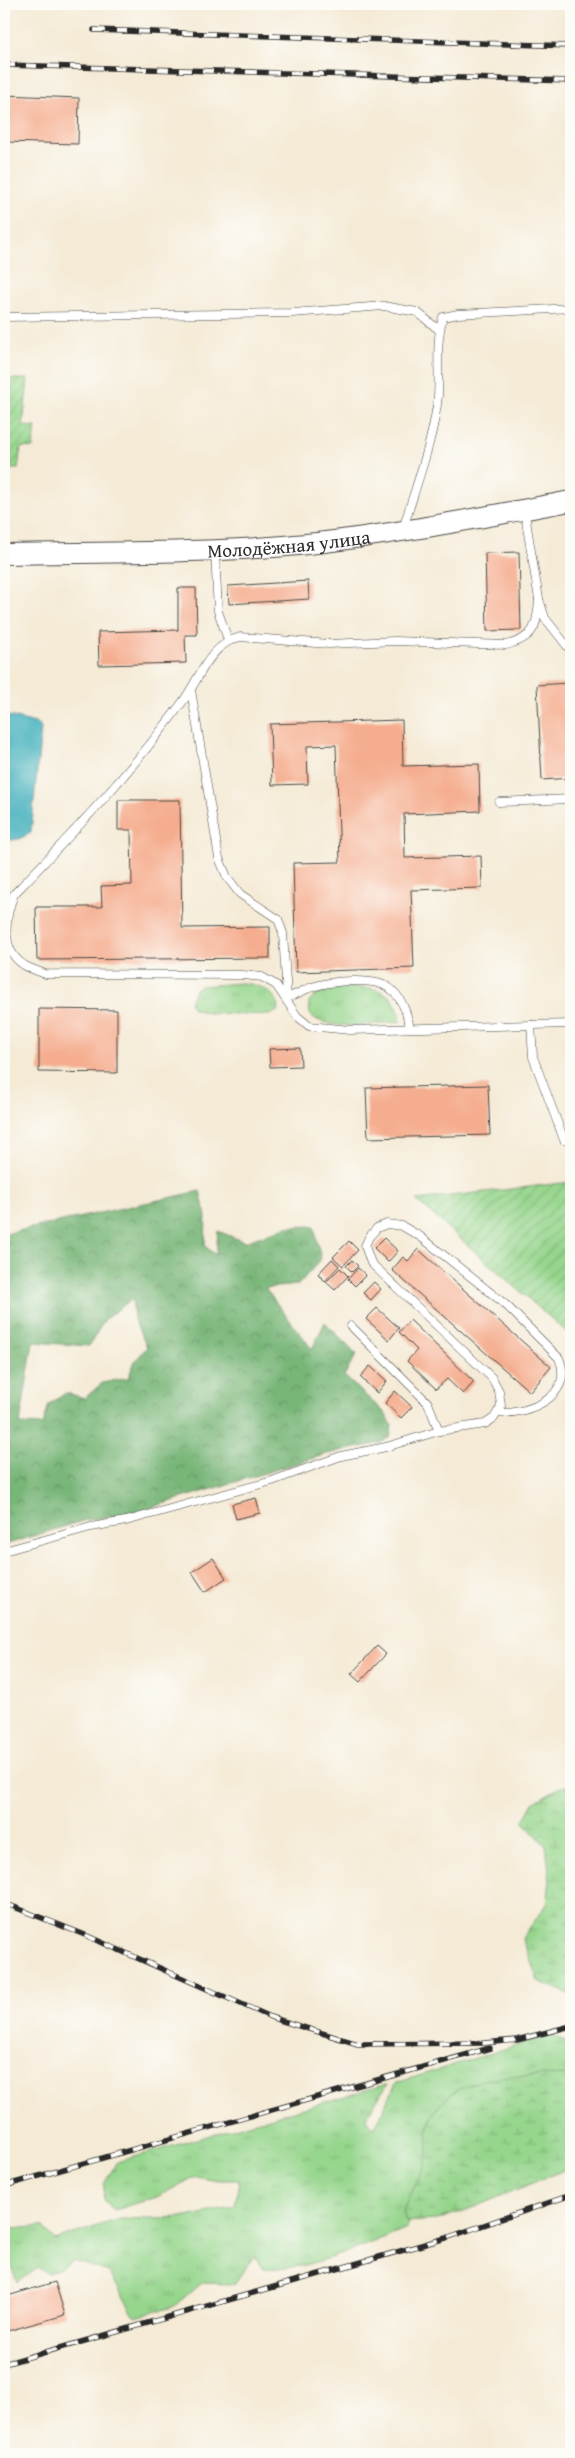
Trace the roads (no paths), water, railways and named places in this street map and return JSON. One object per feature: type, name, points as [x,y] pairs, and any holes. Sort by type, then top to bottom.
[{"type":"street","name":"Молодёжная улица","points":[[4,554],[215,550],[316,543],[403,531],[571,500]]},
{"type":"lane","points":[[4,317],[292,313],[384,306],[417,312],[439,330]]},
{"type":"lane","points":[[403,531],[430,434],[438,397],[439,330],[443,317],[458,314],[571,308]]},
{"type":"lane","points":[[524,509],[538,599],[537,622],[531,633],[521,641],[506,645],[395,641],[329,644],[240,637],[228,640],[218,648],[205,664],[191,690],[153,743],[110,793],[14,894],[6,914],[5,929],[9,949],[22,964],[46,974],[243,975],[262,977],[276,985],[287,998],[297,1016],[309,1026],[350,1030],[571,1024]]},
{"type":"lane","points":[[215,550],[218,611],[228,640]]},
{"type":"lane","points":[[538,599],[545,618],[571,651]]},
{"type":"lane","points":[[191,690],[219,858],[227,877],[240,894],[278,919],[284,933],[287,998]]},
{"type":"lane","points":[[499,802],[571,799]]},
{"type":"lane","points":[[287,998],[313,986],[343,982],[377,983],[391,989],[399,998],[407,1015],[410,1028]]},
{"type":"lane","points":[[531,1025],[533,1057],[564,1140]]},
{"type":"lane","points":[[4,1551],[90,1527],[126,1521],[272,1481],[341,1456],[386,1447],[439,1431],[485,1424],[499,1413],[502,1399],[492,1378],[371,1263],[365,1246],[369,1237],[377,1228],[388,1224],[402,1226],[421,1237],[506,1305],[558,1358],[565,1368],[564,1381],[551,1402],[516,1414],[499,1413]]},
{"type":"lane","points":[[351,1326],[428,1403],[439,1431]]},
{"type":"water","points":[[9,716],[39,724],[41,729],[31,833],[19,839],[5,841],[4,717]]},
{"type":"railway","points":[[94,30],[571,46]]},
{"type":"railway","points":[[4,65],[571,81]]},
{"type":"railway","points":[[4,1903],[85,1935],[273,2018],[358,2044],[484,2043],[517,2040],[571,2026]]},
{"type":"railway","points":[[4,2186],[490,2048]]},
{"type":"railway","points":[[4,2364],[446,2238],[571,2195]]}]
